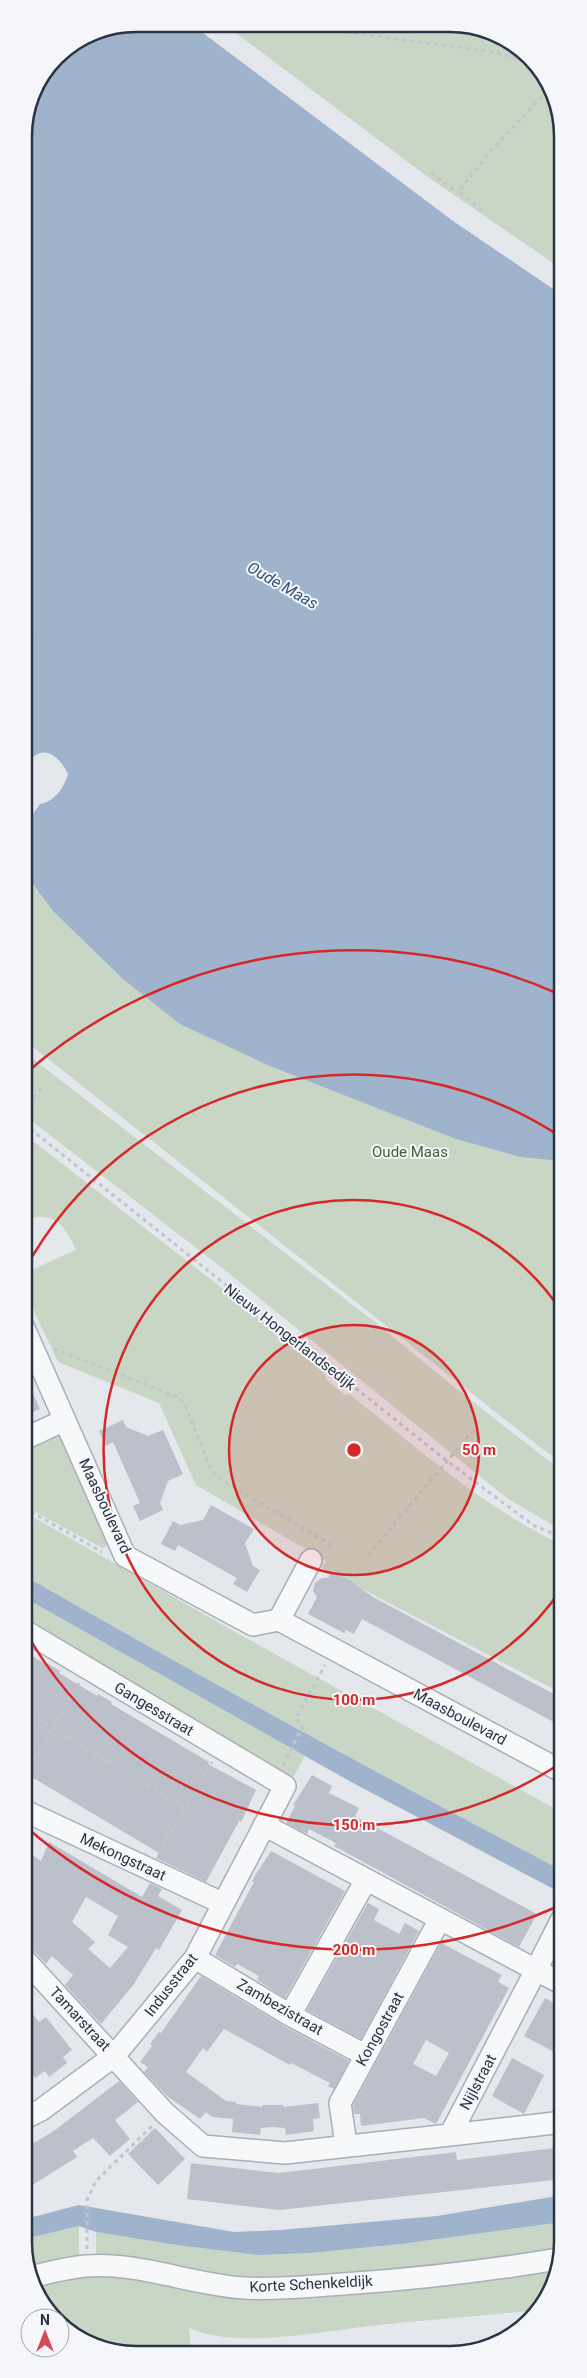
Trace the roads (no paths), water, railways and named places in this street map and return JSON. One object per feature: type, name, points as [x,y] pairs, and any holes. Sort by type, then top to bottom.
[{"type":"street","name":"Maasboulevard","points":[[32,1346],[125,1556],[253,1625],[279,1620],[554,1767]]},
{"type":"street","points":[[32,1435],[65,1420]]},
{"type":"street","points":[[279,1620],[311,1560]]},
{"type":"street","name":"Gangesstraat","points":[[32,1636],[285,1786]]},
{"type":"street","name":"Indusstraat","points":[[32,2114],[41,2110],[114,2056],[195,1958],[222,1903],[285,1786]]},
{"type":"street","name":"Mekongstraat","points":[[32,1813],[222,1903]]},
{"type":"street","points":[[264,1825],[554,1979]]},
{"type":"street","points":[[290,2015],[366,1880]]},
{"type":"street","name":"Kongostraat","points":[[346,2145],[340,2103],[440,1918]]},
{"type":"street","name":"Nijlstraat","points":[[450,2135],[554,1935]]},
{"type":"street","name":"Zambezistraat","points":[[195,1958],[290,2015],[366,2055]]},
{"type":"street","name":"Tamarstraat","points":[[32,1968],[114,2056]]},
{"type":"street","points":[[114,2056],[165,2113],[203,2146],[285,2153],[554,2123]]},
{"type":"street","name":"Korte Schenkeldijk","points":[[38,2275],[87,2266],[125,2268],[203,2283],[245,2288],[288,2288],[462,2272],[552,2260]]},
{"type":"water","name":"Oude Maas","points":[[202,32],[453,221],[554,290],[554,1160],[521,1157],[456,1139],[270,1066],[180,1024],[123,979],[53,911],[33,884],[33,815],[40,804],[50,800],[58,793],[68,774],[63,765],[51,754],[41,753],[33,757],[33,130],[36,110],[40,97],[54,73],[73,54],[97,40],[123,33]]},
{"type":"water","points":[[32,1580],[292,1726],[554,1866],[554,1889],[353,1783],[32,1602]]},
{"type":"water","points":[[554,2196],[554,2223],[401,2244],[311,2253],[258,2255],[176,2245],[96,2232],[79,2226],[32,2237],[32,2217],[79,2205],[234,2232],[280,2230],[437,2216]]}]
